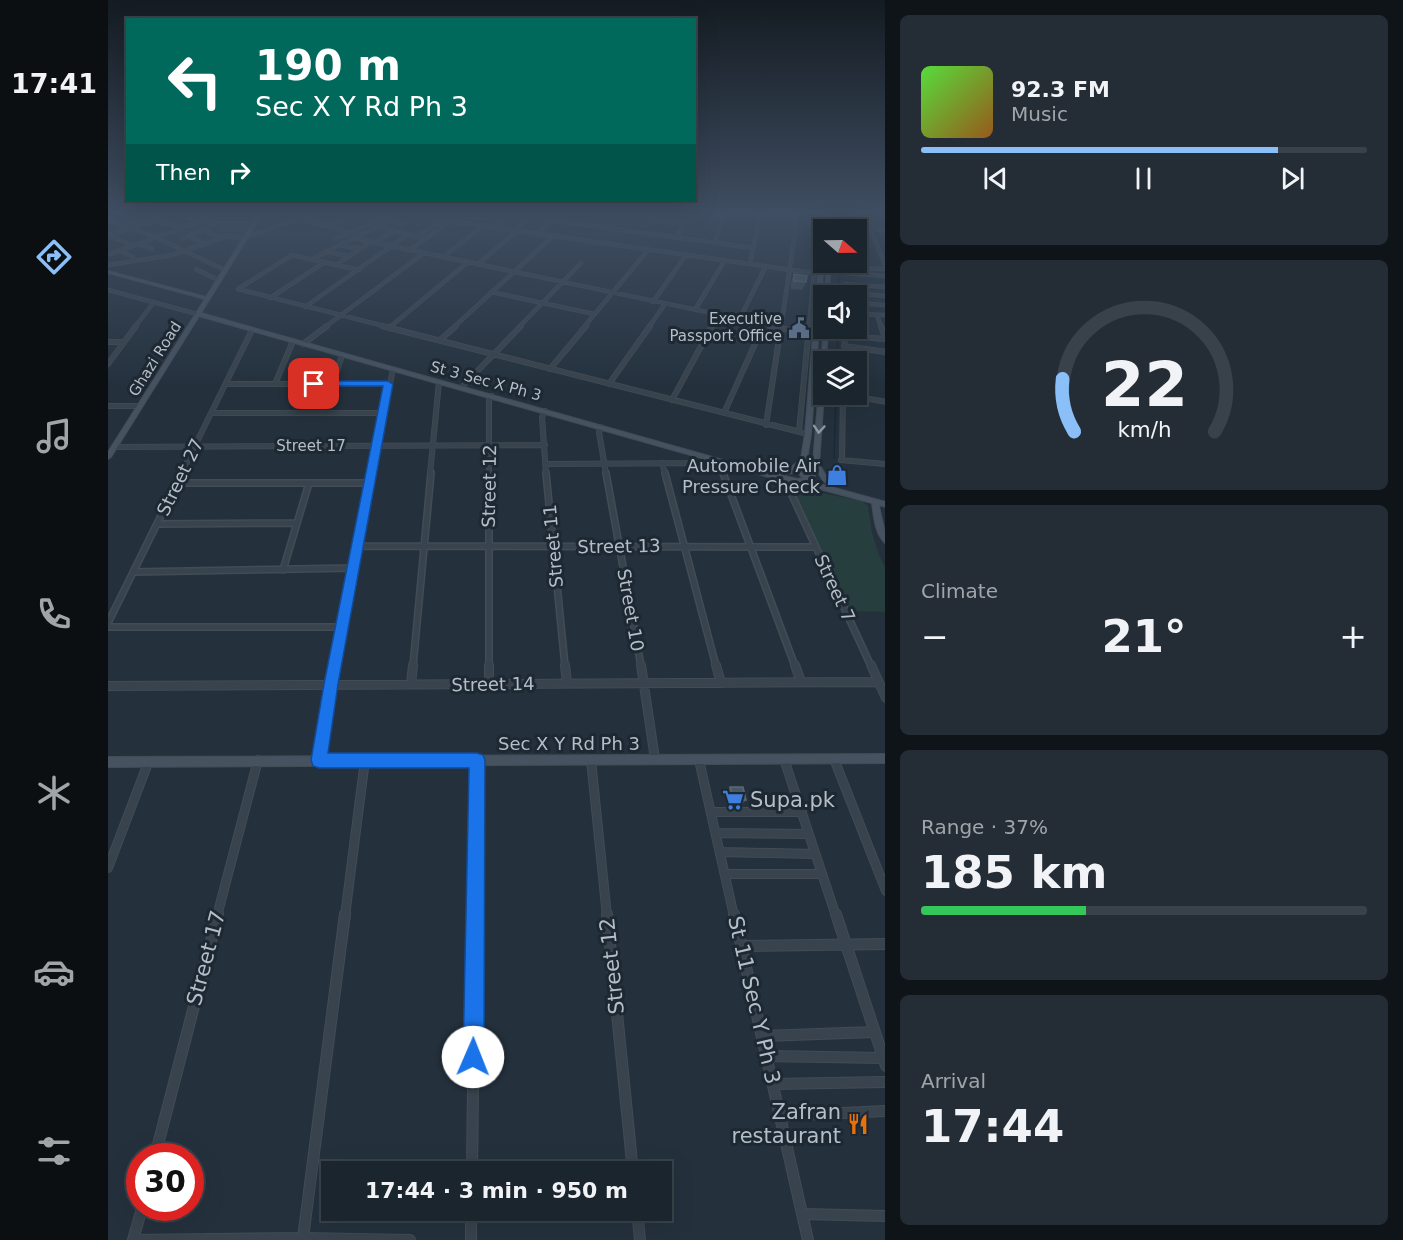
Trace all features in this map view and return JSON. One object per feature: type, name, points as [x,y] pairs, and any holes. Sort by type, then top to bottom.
[{"type":"main road","name":"Ghazi Road","points":[[108,457],[224,271]]},
{"type":"main road","points":[[108,272],[206,298]]},
{"type":"main road","points":[[817,273],[818,285]]},
{"type":"main road","name":"St 3 Sec X Ph 3","points":[[197,315],[717,461],[807,480]]},
{"type":"main road","points":[[815,339],[808,434],[802,472],[807,480],[885,505]]},
{"type":"main road","points":[[824,339],[816,464],[829,486]]},
{"type":"main road","points":[[772,473],[791,471],[803,461]]},
{"type":"main road","points":[[807,480],[812,476],[813,465],[816,464]]},
{"type":"main road","name":"St 3 Sec X Ph 3","points":[[772,473],[798,481],[807,480]]},
{"type":"main road","points":[[785,478],[819,489],[829,486]]},
{"type":"main road","points":[[875,501],[879,527],[885,542]]},
{"type":"main road","name":"Sec X Y Rd Ph 3","points":[[108,762],[885,758]]},
{"type":"street","points":[[200,271],[218,280]]},
{"type":"street","points":[[267,271],[238,289],[808,434]]},
{"type":"street","points":[[270,298],[311,271]]},
{"type":"street","points":[[305,307],[358,271]]},
{"type":"street","points":[[303,344],[400,271]]},
{"type":"street","points":[[389,328],[457,271]]},
{"type":"street","points":[[509,271],[813,335]]},
{"type":"street","points":[[461,388],[573,271]]},
{"type":"street","points":[[550,369],[629,271]]},
{"type":"street","points":[[653,302],[675,271]]},
{"type":"street","points":[[695,310],[718,271]]},
{"type":"street","points":[[739,320],[764,271]]},
{"type":"street","points":[[766,424],[790,271]]},
{"type":"street","points":[[440,340],[514,272]]},
{"type":"street","points":[[799,432],[808,334],[817,273]]},
{"type":"street","points":[[885,276],[845,273],[844,284],[885,287]]},
{"type":"street","points":[[108,290],[197,315]]},
{"type":"street","points":[[491,292],[594,314]]},
{"type":"street","points":[[867,295],[885,296]]},
{"type":"street","points":[[108,364],[154,302]]},
{"type":"street","points":[[609,384],[665,304]]},
{"type":"street","points":[[867,304],[885,305]]},
{"type":"street","points":[[867,338],[885,339],[882,315],[877,305]]},
{"type":"street","points":[[867,314],[882,315]]},
{"type":"street","points":[[672,400],[718,315]]},
{"type":"street","points":[[724,413],[763,325]]},
{"type":"street","name":"Street 27","points":[[108,625],[252,330]]},
{"type":"street","points":[[844,351],[845,339]]},
{"type":"street","points":[[275,384],[293,341]]},
{"type":"street","points":[[108,342],[123,342]]},
{"type":"street","points":[[844,346],[885,351]]},
{"type":"street","points":[[333,384],[342,355]]},
{"type":"street","points":[[319,760],[369,483],[388,384],[393,369]]},
{"type":"street","points":[[411,684],[439,382]]},
{"type":"street","points":[[226,384],[388,384]]},
{"type":"street","name":"Street 12","points":[[489,684],[489,400],[492,396]]},
{"type":"street","points":[[867,399],[885,402]]},
{"type":"street","points":[[843,405],[841,460],[885,464]]},
{"type":"street","points":[[108,406],[139,406]]},
{"type":"street","name":"Street 11","points":[[545,411],[542,417],[552,548],[567,683]]},
{"type":"street","points":[[212,413],[383,413]]},
{"type":"street","name":"Street 10","points":[[601,427],[599,432],[604,463],[644,683],[655,759]]},
{"type":"street","name":"Street 17","points":[[114,447],[544,445]]},
{"type":"street","points":[[547,464],[717,461],[722,468],[801,682]]},
{"type":"street","points":[[662,463],[721,683]]},
{"type":"street","name":"Street 7","points":[[785,478],[885,698]]},
{"type":"street","points":[[178,483],[369,483]]},
{"type":"street","points":[[283,570],[309,483]]},
{"type":"street","points":[[157,524],[297,523]]},
{"type":"street","name":"Street 13","points":[[359,546],[815,547]]},
{"type":"street","points":[[134,572],[353,568]]},
{"type":"street","points":[[108,625],[342,627]]},
{"type":"street","name":"Street 14","points":[[108,686],[878,682]]},
{"type":"street","points":[[767,1056],[884,1062],[784,759]]},
{"type":"street","points":[[834,759],[883,877],[885,891]]},
{"type":"street","name":"Street 17","points":[[158,1143],[258,760]]},
{"type":"street","points":[[303,1238],[365,760]]},
{"type":"street","points":[[472,1161],[477,760]]},
{"type":"street","name":"Street 12","points":[[591,760],[632,1161]]},
{"type":"street","name":"St 11 Sec Y Ph 3","points":[[699,760],[808,1240]]},
{"type":"street","points":[[108,868],[147,763]]},
{"type":"street","points":[[712,812],[802,812]]},
{"type":"street","points":[[716,834],[809,834]]},
{"type":"street","points":[[721,852],[815,854]]},
{"type":"street","points":[[726,874],[821,874]]},
{"type":"street","points":[[742,946],[885,944]]},
{"type":"street","points":[[763,1036],[874,1032]]},
{"type":"street","points":[[774,1084],[885,1082]]},
{"type":"street","points":[[781,1116],[885,1111]]},
{"type":"street","points":[[802,1214],[885,1216]]},
{"type":"street","points":[[138,1221],[133,1240],[303,1238],[410,1240]]},
{"type":"street","points":[[471,1221],[471,1240]]},
{"type":"street","points":[[638,1221],[640,1240]]},
{"type":"green space","points":[[791,487],[862,501],[868,506],[872,533],[885,567],[885,612],[850,611]]},
{"type":"building","points":[[794,274],[807,276],[806,282],[794,281]]},
{"type":"building","points":[[730,787],[743,787],[746,800],[733,800]]},
{"type":"waterway","points":[[839,285],[840,273]]},
{"type":"waterway","points":[[837,351],[838,339]]},
{"type":"waterway","points":[[834,458],[836,405]]},
{"type":"place","name":"Executive Passport Office","points":[[799,328]]},
{"type":"place","name":"Automobile Air Pressure Check","points":[[837,475]]},
{"type":"place","name":"Supa.pk","points":[[733,800]]},
{"type":"place","name":"Zafran restaurant","points":[[858,1124]]},
{"type":"route","points":[[314,384],[388,384],[331,684],[319,760],[477,760],[473,1057]]}]
